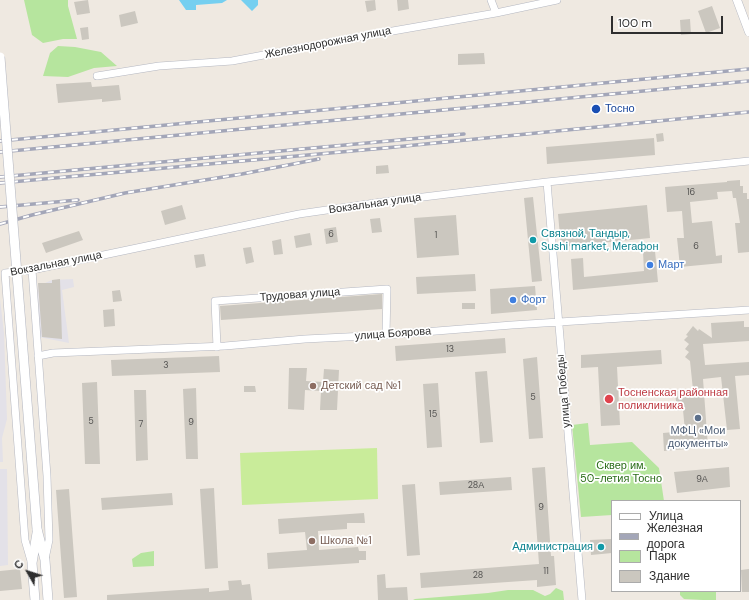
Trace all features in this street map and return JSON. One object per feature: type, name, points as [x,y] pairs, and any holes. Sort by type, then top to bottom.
[{"type":"main road","points":[[0,57],[37,530],[45,560],[48,600]]},
{"type":"main road","points":[[35,600],[32,563],[37,530]]},
{"type":"street","points":[[491,0],[496,14]]},
{"type":"street","name":"Железнодорожная улица","points":[[97,76],[159,66],[232,61],[364,36],[496,14],[557,0]]},
{"type":"street","points":[[737,0],[749,32]]},
{"type":"street","name":"Вокзальная улица","points":[[32,563],[25,540],[5,273],[32,270],[299,214],[547,182],[749,161]]},
{"type":"street","name":"улица Победы","points":[[547,182],[582,600]]},
{"type":"street","points":[[32,270],[47,476],[49,540],[45,560]]},
{"type":"street","name":"Трудовая улица","points":[[217,347],[215,300],[387,289],[386,335]]},
{"type":"street","name":"улица Боярова","points":[[38,356],[71,352],[217,347],[305,339],[386,335],[749,310]]},
{"type":"shaded area","points":[[73,279],[74,287],[62,290],[69,343],[39,337],[38,283],[45,283],[52,280]]},
{"type":"shaded area","points":[[0,299],[4,333],[7,419],[2,438],[3,462],[0,462]]},
{"type":"shaded area","points":[[0,469],[7,469],[8,565],[0,566]]},
{"type":"green space","points":[[24,0],[68,0],[68,6],[77,39],[63,39],[43,43],[32,35]]},
{"type":"green space","points":[[58,46],[75,47],[101,52],[117,66],[94,68],[68,77],[43,76],[50,53]]},
{"type":"green space","name":"Сквер им. 50-летия Тосно","points":[[588,423],[590,445],[632,442],[659,468],[664,500],[611,500],[611,515],[581,517],[572,425]]},
{"type":"green space","points":[[377,448],[378,499],[242,505],[240,453]]},
{"type":"green space","points":[[154,551],[154,566],[133,567],[132,559],[141,553]]},
{"type":"green space","points":[[556,588],[563,591],[564,600],[413,600],[508,590],[533,590],[545,596],[550,594]]},
{"type":"green space","points":[[680,592],[716,592],[716,600],[684,599],[680,595]]},
{"type":"water","points":[[179,0],[227,0],[222,3],[196,5],[196,10],[186,10]]},
{"type":"water","points":[[241,0],[258,0],[258,5],[252,11]]},
{"type":"building","points":[[88,0],[90,13],[77,15],[74,2]]},
{"type":"building","points":[[375,0],[376,10],[367,12],[365,1]]},
{"type":"building","points":[[397,0],[408,0],[409,9],[398,11]]},
{"type":"building","points":[[712,6],[720,28],[706,33],[698,11]]},
{"type":"building","points":[[135,11],[138,23],[121,27],[119,15]]},
{"type":"building","points":[[690,19],[691,34],[681,35],[680,20]]},
{"type":"building","points":[[88,27],[89,39],[82,40],[80,28]]},
{"type":"building","points":[[484,53],[485,64],[458,65],[458,54]]},
{"type":"building","points":[[91,82],[92,87],[119,85],[121,100],[102,102],[102,99],[58,103],[56,84]]},
{"type":"building","points":[[663,133],[664,141],[657,142],[656,134]]},
{"type":"building","name":"Тосно","points":[[654,138],[655,155],[547,164],[546,147]]},
{"type":"building","points":[[388,165],[389,173],[376,174],[376,166]]},
{"type":"building","points":[[740,180],[740,186],[743,186],[743,193],[747,193],[747,199],[749,199],[749,252],[738,253],[735,223],[740,223],[736,198],[733,198],[732,191],[717,192],[718,199],[690,202],[692,223],[712,221],[716,256],[722,255],[722,263],[680,267],[677,238],[684,238],[682,211],[667,212],[665,187]]},
{"type":"building","name":"Связной, Тандыр, Sushi market, Мегафон","points":[[533,197],[542,281],[532,282],[524,198]]},
{"type":"building","points":[[182,205],[186,219],[165,225],[161,211]]},
{"type":"building","points":[[647,205],[650,238],[561,247],[558,214]]},
{"type":"building","points":[[456,215],[459,255],[417,258],[414,218]]},
{"type":"building","points":[[380,218],[382,232],[372,233],[370,219]]},
{"type":"building","points":[[336,227],[338,242],[326,244],[324,229]]},
{"type":"building","points":[[79,231],[83,240],[46,253],[42,243]]},
{"type":"building","points":[[310,233],[312,245],[296,248],[294,236]]},
{"type":"building","points":[[281,239],[283,254],[274,255],[272,241]]},
{"type":"building","points":[[251,247],[254,262],[246,264],[243,248]]},
{"type":"building","name":"Март","points":[[655,251],[658,282],[573,290],[571,259],[583,258],[584,277],[644,271],[643,252]]},
{"type":"building","points":[[204,254],[206,266],[196,268],[194,255]]},
{"type":"building","points":[[475,274],[476,291],[417,294],[416,277]]},
{"type":"building","points":[[60,279],[62,339],[42,337],[38,283],[52,283],[52,280]]},
{"type":"building","name":"Форт","points":[[535,286],[537,310],[491,314],[490,289]]},
{"type":"building","points":[[120,290],[122,301],[113,302],[112,291]]},
{"type":"building","points":[[382,294],[382,309],[221,320],[220,306]]},
{"type":"building","points":[[462,303],[475,303],[475,309],[462,309]]},
{"type":"building","points":[[114,309],[115,326],[104,327],[103,310]]},
{"type":"building","points":[[744,321],[744,327],[749,327],[749,341],[703,344],[705,365],[749,362],[749,375],[735,376],[740,429],[727,430],[721,377],[703,379],[708,447],[664,451],[663,433],[685,431],[683,410],[677,411],[675,391],[693,390],[690,361],[685,357],[689,352],[685,349],[689,344],[684,340],[688,336],[686,335],[693,326],[698,331],[699,329],[712,338],[711,323]]},
{"type":"building","points":[[505,338],[506,353],[396,361],[395,346]]},
{"type":"building","name":"Тосненская районная поликлиника","points":[[661,350],[662,364],[617,367],[620,425],[601,426],[598,367],[581,368],[581,355]]},
{"type":"building","points":[[219,356],[220,372],[112,376],[111,360]]},
{"type":"building","points":[[537,357],[543,438],[529,439],[523,359]]},
{"type":"building","name":"Детский сад №1","points":[[289,368],[307,368],[306,381],[323,382],[324,369],[339,370],[337,410],[320,410],[321,391],[305,390],[304,410],[288,409]]},
{"type":"building","points":[[487,371],[493,442],[480,443],[475,372]]},
{"type":"building","points":[[97,382],[100,464],[85,464],[82,383]]},
{"type":"building","points":[[438,383],[442,447],[427,448],[423,384]]},
{"type":"building","points":[[244,386],[255,386],[256,392],[244,392]]},
{"type":"building","points":[[196,388],[198,459],[186,459],[183,389]]},
{"type":"building","points":[[134,390],[146,390],[148,460],[136,461]]},
{"type":"building","points":[[545,467],[551,556],[554,556],[556,585],[537,587],[537,580],[421,588],[420,573],[539,564],[532,468]]},
{"type":"building","points":[[729,467],[730,487],[677,493],[674,472]]},
{"type":"building","points":[[511,477],[512,490],[440,495],[439,482]]},
{"type":"building","points":[[415,484],[420,555],[407,556],[402,485]]},
{"type":"building","points":[[214,488],[218,568],[205,569],[200,489]]},
{"type":"building","points":[[69,489],[77,597],[64,598],[56,490]]},
{"type":"building","points":[[172,493],[173,505],[102,510],[101,498]]},
{"type":"building","name":"Школа №1","points":[[364,513],[365,523],[347,523],[347,529],[318,531],[319,550],[358,547],[359,551],[366,551],[366,560],[359,560],[359,563],[268,569],[267,553],[307,550],[305,532],[279,534],[278,519]]},
{"type":"building","name":"Администрация","points":[[611,539],[611,553],[591,555],[590,540]]},
{"type":"building","points":[[20,569],[22,589],[0,591],[0,571]]},
{"type":"building","points":[[749,569],[749,592],[742,592],[741,570]]},
{"type":"building","points":[[385,574],[386,588],[407,587],[408,600],[378,600],[377,575]]},
{"type":"building","points":[[241,580],[242,585],[250,584],[252,600],[107,600],[107,595],[209,588],[209,592],[229,590],[228,581]]},
{"type":"railway","points":[[0,141],[749,69]]},
{"type":"railway","points":[[0,152],[749,81]]},
{"type":"railway","points":[[0,183],[385,148],[749,112]]},
{"type":"railway","points":[[0,177],[464,134]]},
{"type":"railway","points":[[0,224],[125,193],[242,174],[319,159]]},
{"type":"railway","points":[[0,207],[78,200]]},
{"type":"place","name":"Тосно","points":[[596,109]]},
{"type":"place","name":"Связной, Тандыр, Sushi market, Мегафон","points":[[533,240]]},
{"type":"place","name":"Март","points":[[650,265]]},
{"type":"place","name":"Форт","points":[[513,300]]},
{"type":"place","name":"Детский сад №1","points":[[313,386]]},
{"type":"place","name":"Тосненская районная поликлиника","points":[[609,399]]},
{"type":"place","name":"МФЦ «Мои документы»","points":[[698,418]]},
{"type":"place","name":"Школа №1","points":[[312,541]]},
{"type":"place","name":"Администрация","points":[[601,547]]}]
